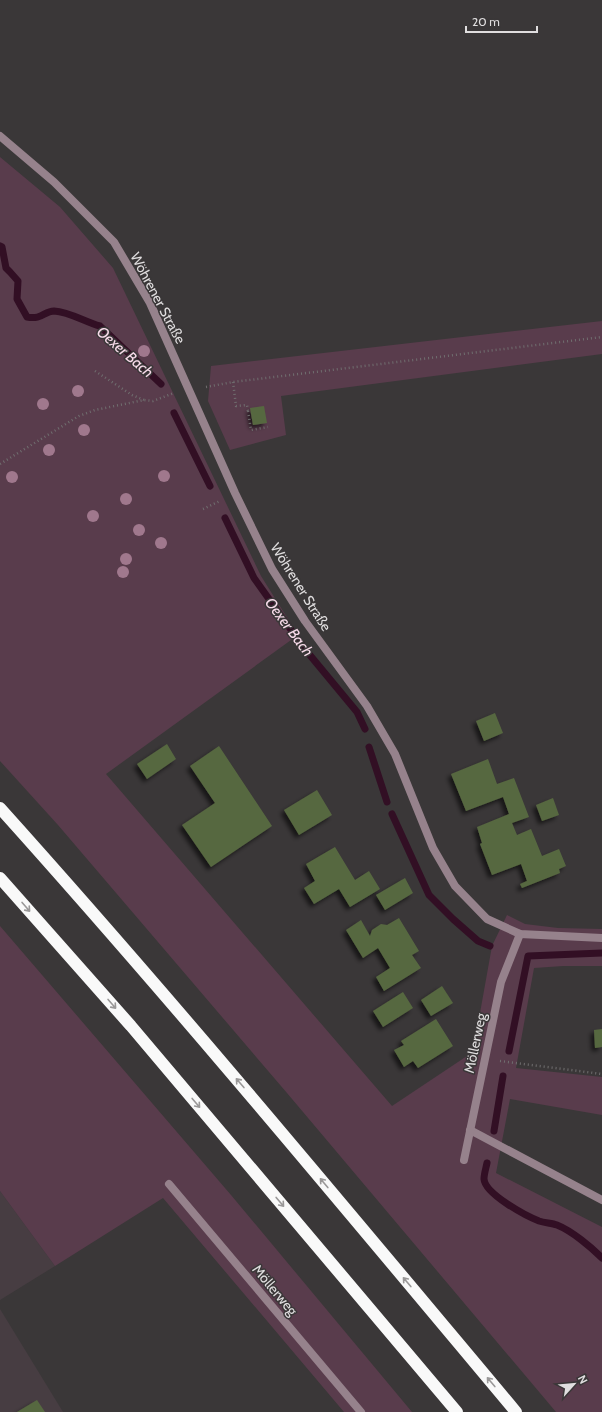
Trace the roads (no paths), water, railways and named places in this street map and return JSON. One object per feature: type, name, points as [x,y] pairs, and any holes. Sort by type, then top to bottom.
[{"type":"highway","points":[[0,808],[68,884],[278,1127],[516,1412]]},
{"type":"highway","points":[[0,878],[136,1032],[457,1412]]},
{"type":"street","name":"Wöhrener Straße","points":[[0,136],[54,182],[114,242],[150,303],[235,493],[272,569],[305,621],[366,706],[395,754],[433,848],[455,886],[487,919],[520,934],[602,938]]},
{"type":"street","name":"Möllerweg","points":[[464,1160],[501,982],[520,934]]},
{"type":"street","points":[[470,1130],[602,1200]]},
{"type":"street","name":"Möllerweg","points":[[169,1184],[361,1412]]},
{"type":"waterway","name":"Oexer Bach","points":[[0,246],[2,247],[6,268],[18,281],[17,299],[27,317],[32,318],[54,311],[66,313],[100,326],[161,384]]},
{"type":"waterway","name":"Oexer Bach","points":[[174,413],[210,486]]},
{"type":"waterway","name":"Oexer Bach","points":[[225,518],[254,578],[304,648],[357,712],[365,729]]},
{"type":"waterway","name":"Oexer Bach","points":[[369,747],[387,802]]},
{"type":"waterway","name":"Oexer Bach","points":[[392,814],[429,895],[478,941],[490,946]]},
{"type":"waterway","points":[[509,1051],[528,956],[602,953]]},
{"type":"waterway","points":[[494,1131],[503,1076]]},
{"type":"waterway","points":[[487,1163],[484,1179],[486,1185],[498,1198],[541,1222],[557,1225],[569,1231],[587,1244],[602,1258]]}]
